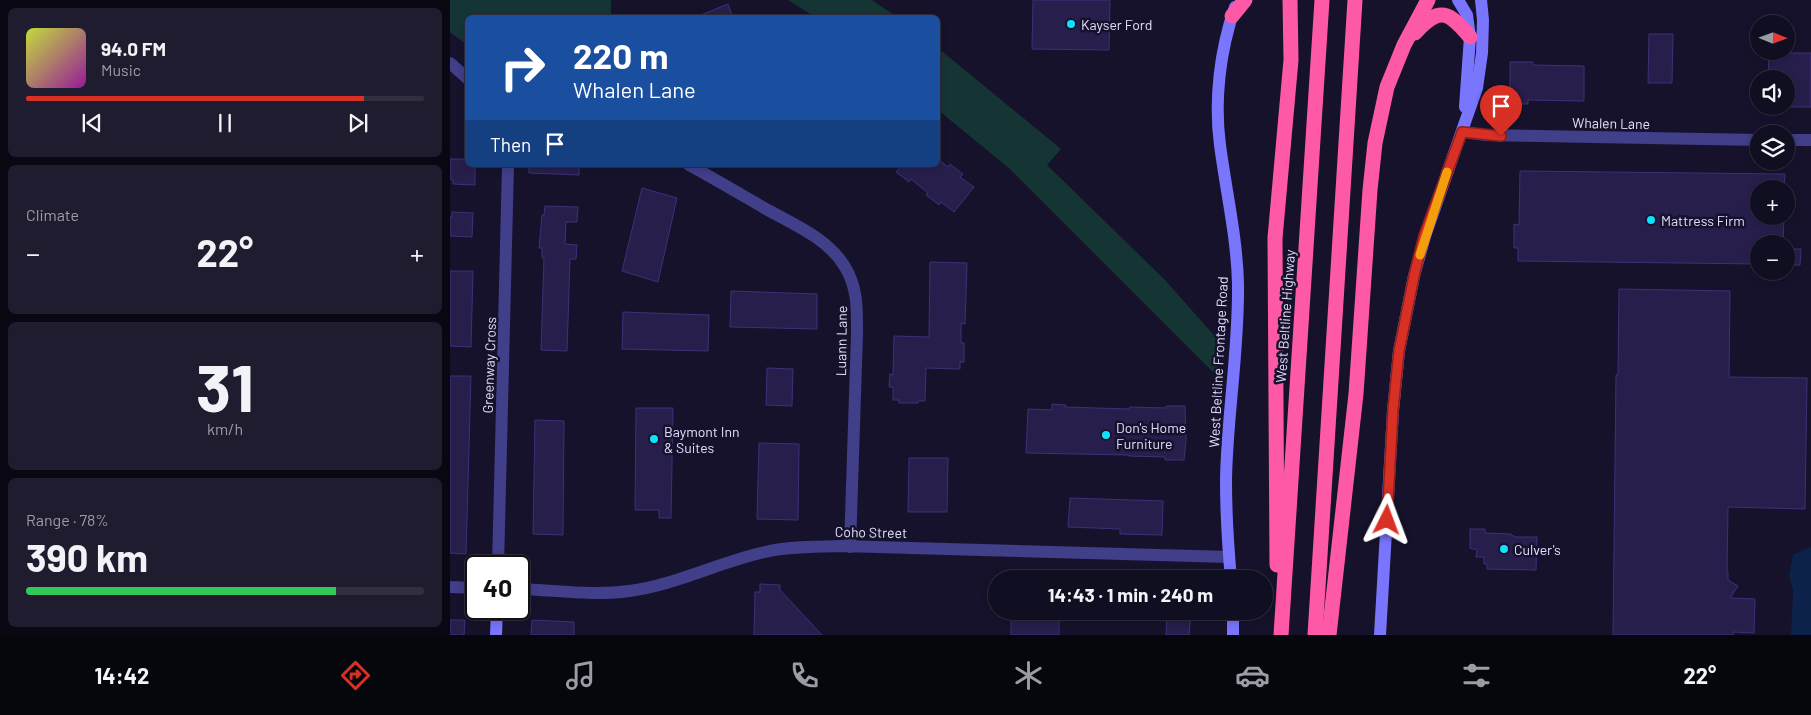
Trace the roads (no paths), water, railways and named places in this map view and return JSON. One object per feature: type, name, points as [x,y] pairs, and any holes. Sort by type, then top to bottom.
[{"type":"highway","points":[[1232,16],[1245,0]]},
{"type":"highway","name":"West Beltline Highway","points":[[1281,635],[1322,0]]},
{"type":"highway","points":[[1315,635],[1355,0]]},
{"type":"highway","points":[[1329,635],[1356,394],[1375,143],[1387,87],[1404,45],[1428,0]]},
{"type":"highway","points":[[1277,635],[1275,238],[1292,60],[1289,2]]},
{"type":"highway","points":[[1404,45],[1423,24],[1435,15],[1445,15],[1455,19],[1470,37]]},
{"type":"street","name":"West Beltline Frontage Road","points":[[1230,570],[1226,481],[1236,342],[1238,282],[1220,143],[1218,108],[1222,58],[1232,16],[1238,0]]},
{"type":"street","points":[[1458,0],[1467,15],[1470,37],[1462,132]]},
{"type":"street","points":[[1380,635],[1392,420],[1399,351],[1424,236],[1478,88],[1483,20],[1481,0]]},
{"type":"street","points":[[450,63],[465,76]]},
{"type":"street","name":"Whalen Lane","points":[[1462,132],[1486,135],[1750,140]]},
{"type":"street","points":[[1795,140],[1811,140]]},
{"type":"street","name":"Greenway Cross","points":[[498,555],[508,167]]},
{"type":"street","name":"Luann Lane","points":[[693,167],[803,230],[826,245],[846,266],[857,301],[850,546]]},
{"type":"street","name":"Coho Street","points":[[530,590],[582,592],[628,591],[660,585],[686,575],[766,551],[816,547],[850,546],[1229,557]]},
{"type":"street","points":[[450,587],[465,588]]},
{"type":"street","points":[[496,635],[497,620]]},
{"type":"street","points":[[1233,620],[1233,635]]},
{"type":"water","points":[[1811,547],[1811,635],[1791,635],[1793,590],[1789,576],[1793,555]]},
{"type":"place","name":"Kayser Ford","points":[[1071,24]]},
{"type":"place","name":"Mattress Firm","points":[[1651,220]]},
{"type":"place","name":"Don's Home Furniture","points":[[1106,435]]},
{"type":"place","name":"Baymont Inn & Suites","points":[[654,439]]},
{"type":"place","name":"Culver's","points":[[1504,549]]}]
